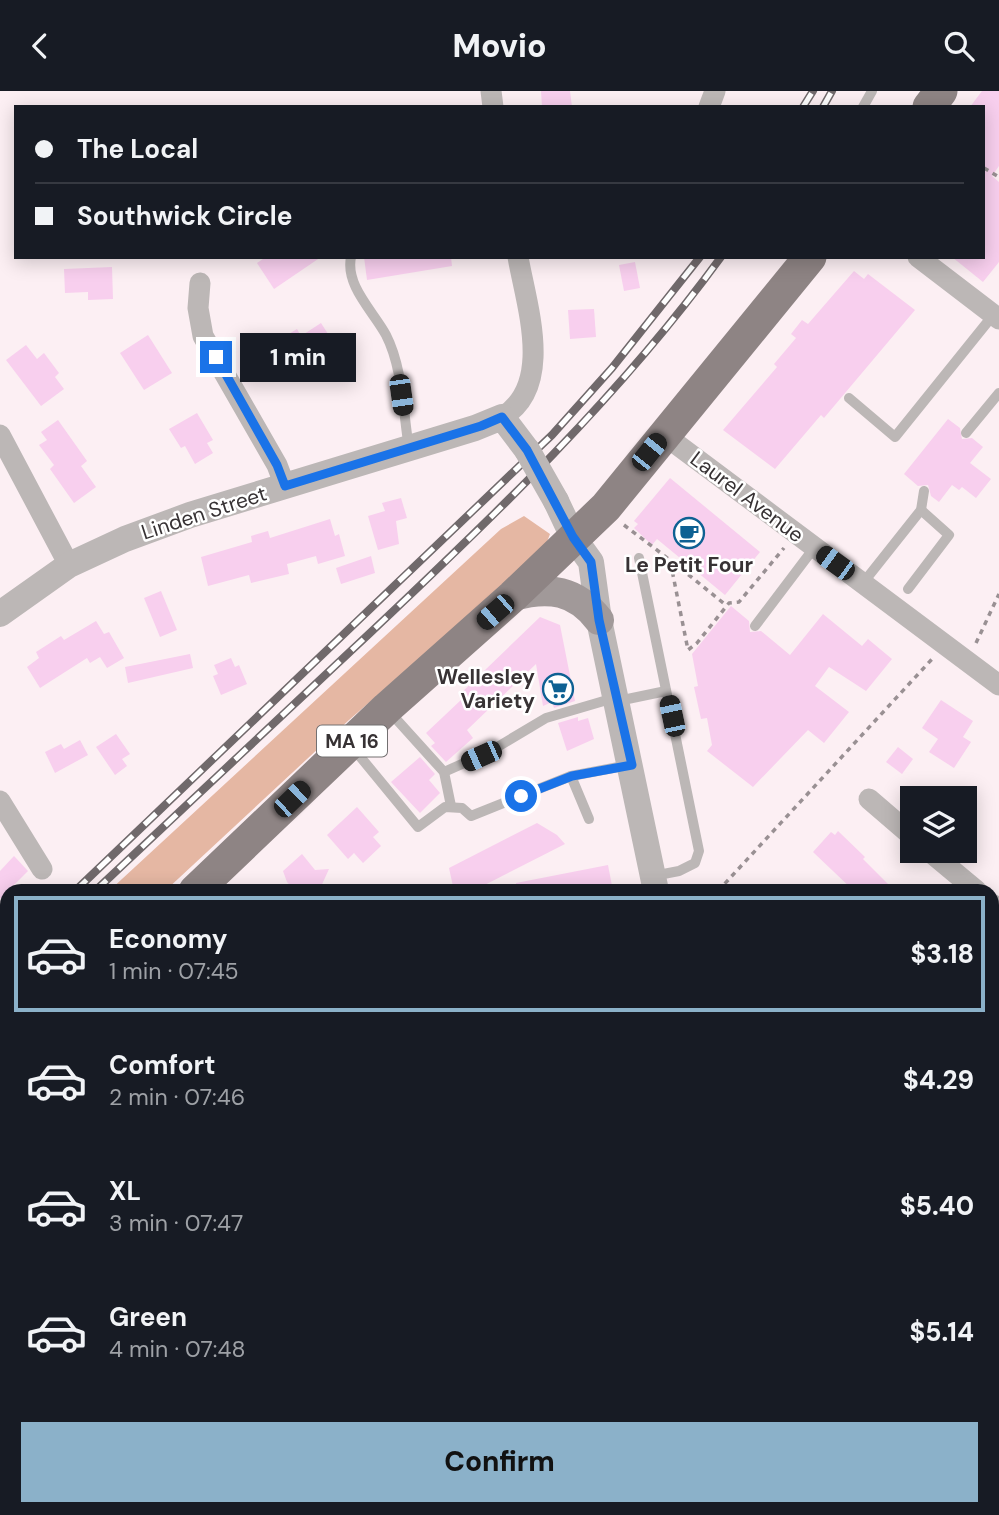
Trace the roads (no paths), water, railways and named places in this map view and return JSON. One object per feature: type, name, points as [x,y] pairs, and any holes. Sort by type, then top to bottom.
[{"type":"main road","name":"MA 16","points":[[202,884],[387,708],[513,596],[606,507],[808,259]]},
{"type":"main road","points":[[513,596],[548,590],[565,593],[585,604],[599,620]]},
{"type":"street","points":[[518,259],[532,342],[532,367],[520,400],[502,417],[527,450],[573,537],[591,562],[599,620],[655,883]]},
{"type":"street","points":[[921,259],[997,314]]},
{"type":"street","points":[[201,283],[198,308],[204,335],[277,465],[285,486]]},
{"type":"street","name":"Linden Street","points":[[0,614],[69,565],[125,539],[177,519],[502,417]]},
{"type":"street","name":"Laurel Avenue","points":[[663,434],[999,685]]},
{"type":"street","points":[[0,435],[69,565]]},
{"type":"street","points":[[869,799],[900,825]]},
{"type":"street","points":[[0,801],[42,869]]},
{"type":"street","points":[[943,863],[969,884]]},
{"type":"lane","points":[[351,259],[354,284],[387,337],[394,358],[409,448]]},
{"type":"lane","points":[[849,398],[895,437],[997,314]]},
{"type":"lane","points":[[966,433],[999,393]]},
{"type":"lane","points":[[863,583],[921,510],[924,491]]},
{"type":"lane","points":[[908,589],[949,535],[921,510]]},
{"type":"lane","points":[[755,626],[814,548]]},
{"type":"lane","points":[[639,558],[699,851],[695,863],[655,883]]},
{"type":"lane","points":[[444,772],[489,752],[545,718],[581,705],[667,691]]},
{"type":"lane","points":[[387,708],[444,772],[451,806]]},
{"type":"lane","points":[[349,744],[418,827],[439,809],[451,806],[462,808],[471,817],[572,776],[632,765]]},
{"type":"lane","points":[[572,776],[589,819]]},
{"type":"railway","points":[[804,105],[813,91]]},
{"type":"railway","points":[[824,105],[832,91]]},
{"type":"railway","points":[[82,884],[552,435],[612,368],[698,259]]},
{"type":"railway","points":[[102,884],[509,499],[641,358],[720,259]]},
{"type":"place","name":"Le Petit Four","points":[[689,533]]},
{"type":"place","name":"Wellesley Variety","points":[[558,689]]}]
